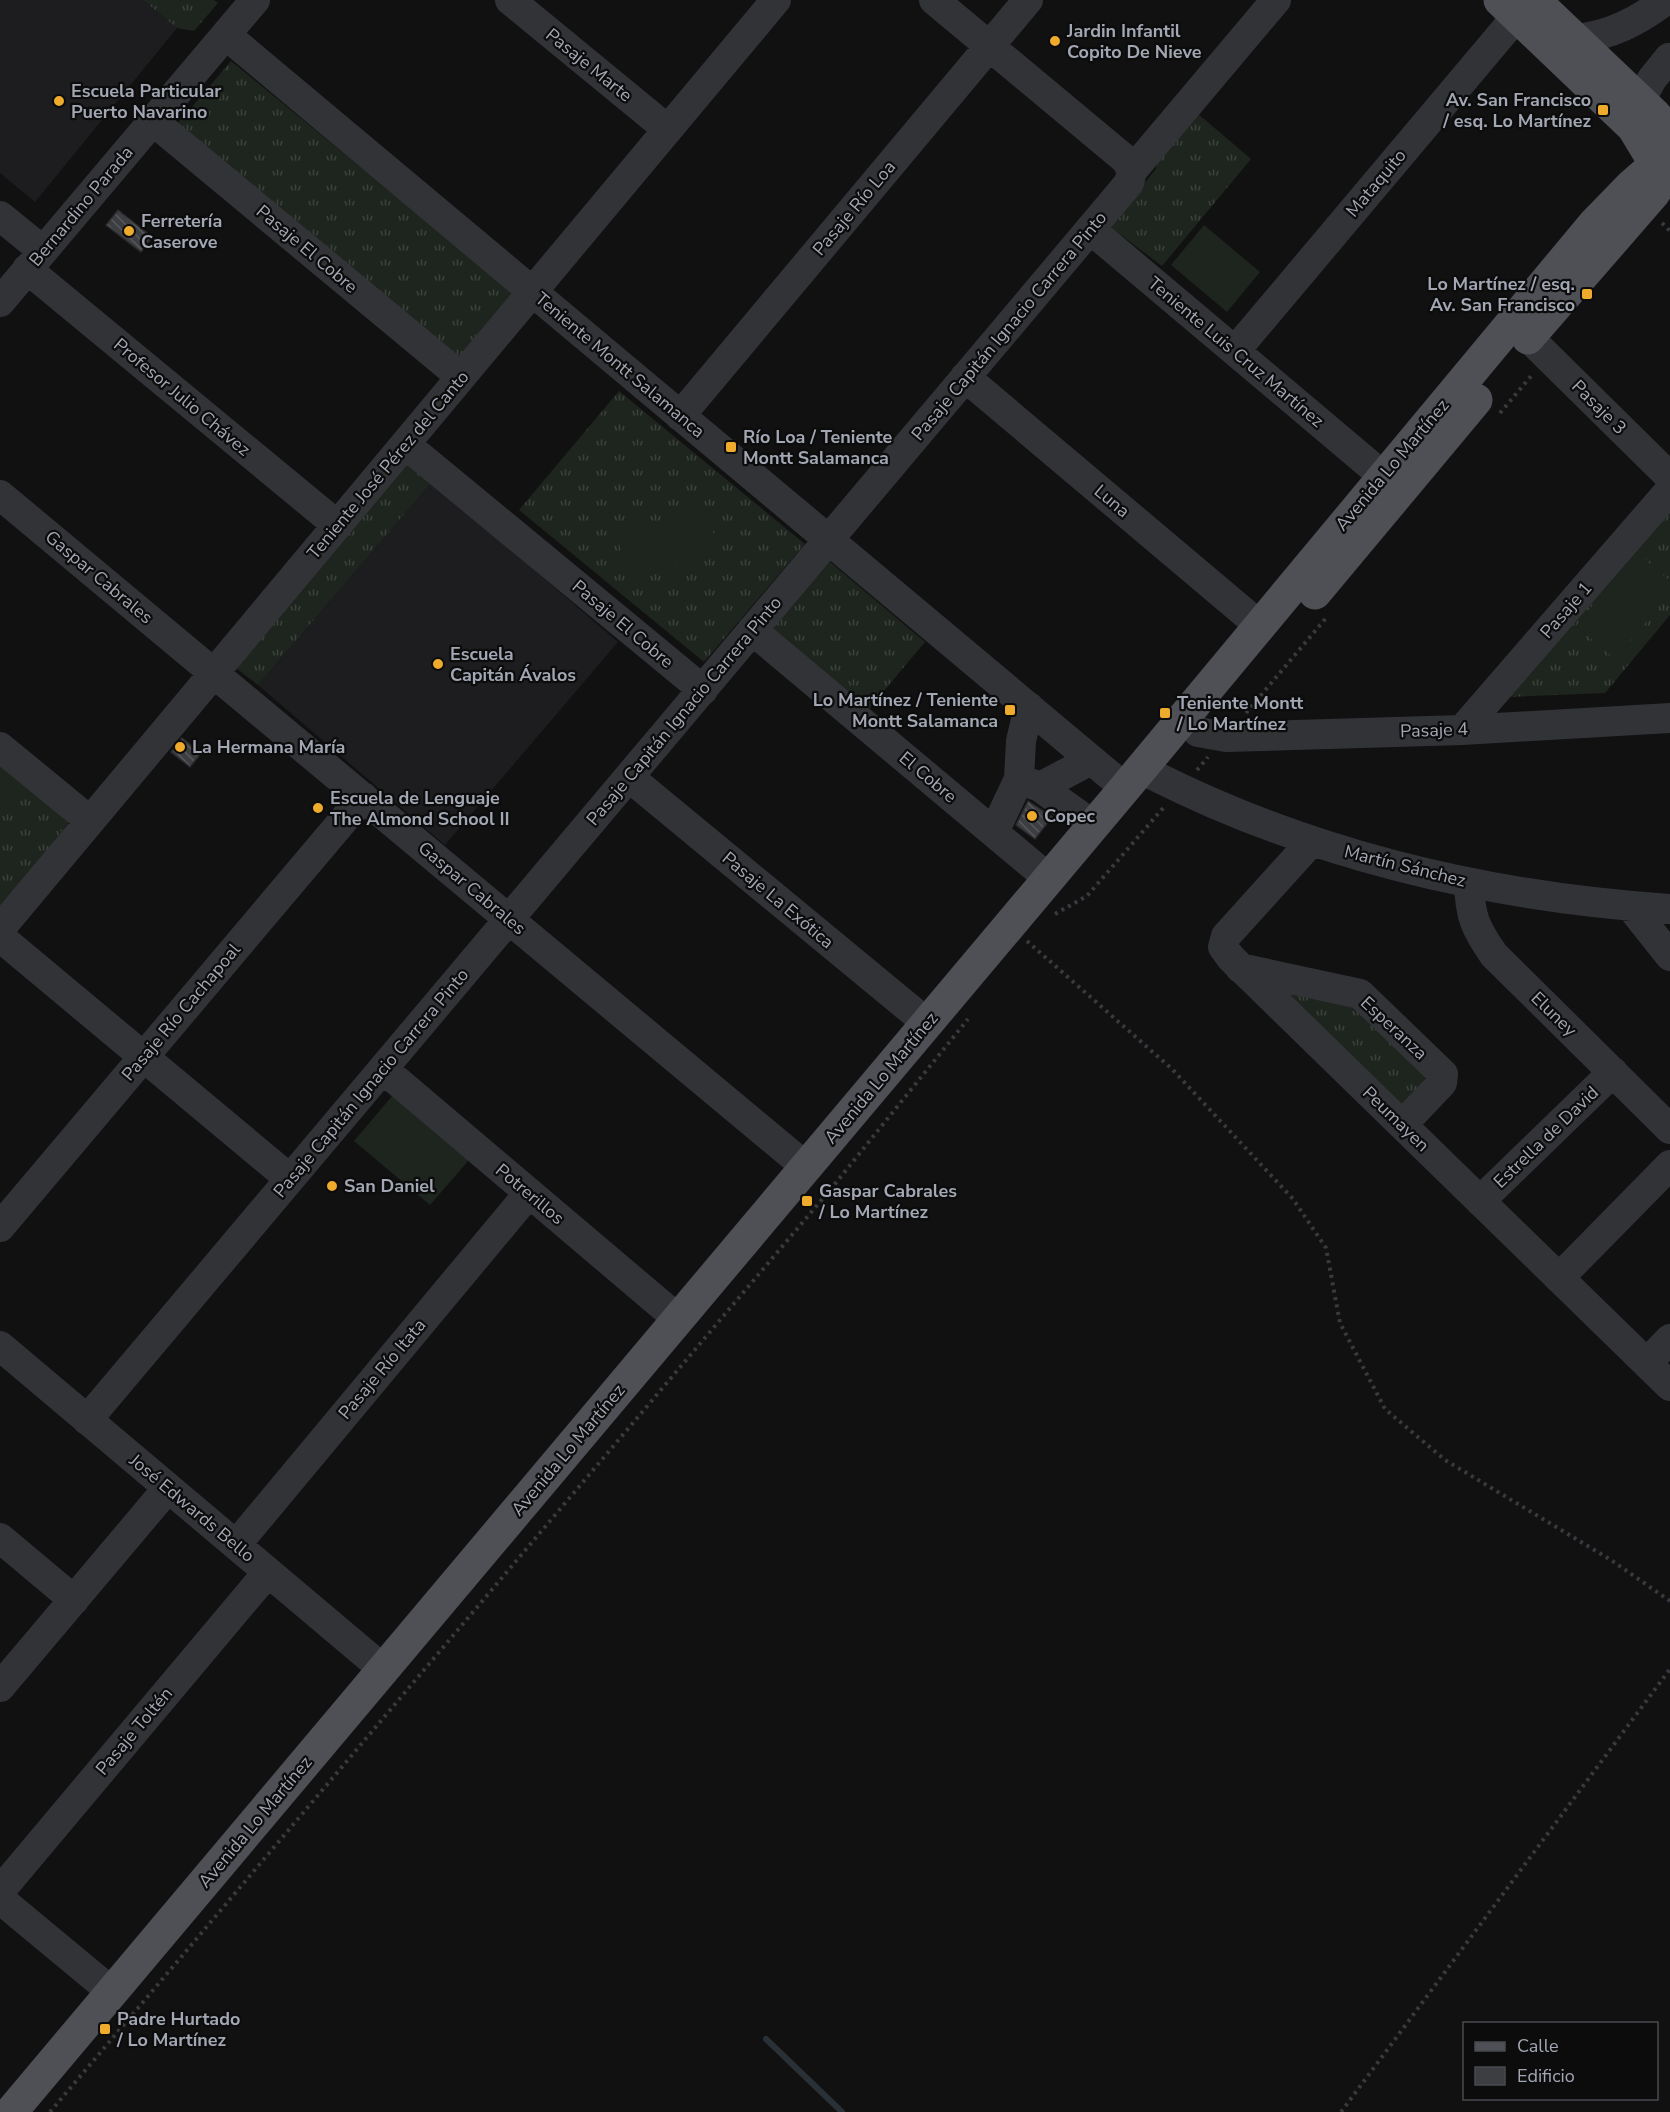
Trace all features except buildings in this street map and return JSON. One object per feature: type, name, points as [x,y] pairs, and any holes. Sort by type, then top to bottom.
[{"type":"main road","points":[[1517,5],[1575,39],[1640,100],[1670,133]]},
{"type":"main road","points":[[1517,5],[1633,127],[1667,173]]},
{"type":"main road","name":"Avenida Lo Martínez","points":[[11,2112],[927,1023],[1024,939],[1048,878],[1093,825],[1153,784],[1212,735],[1538,347],[1667,173]]},
{"type":"main road","name":"Avenida Lo Martínez","points":[[1153,784],[1259,625],[1594,224],[1631,186],[1667,173]]},
{"type":"street","name":"Pasaje Marte","points":[[510,0],[667,129]]},
{"type":"street","name":"Teniente José Pérez del Canto","points":[[0,929],[776,0]]},
{"type":"street","points":[[934,0],[1126,160],[1132,171]]},
{"type":"street","name":"Pasaje Río Loa","points":[[680,416],[1028,0]]},
{"type":"street","name":"Pasaje Capitán Ignacio Carrera Pinto","points":[[87,1420],[1129,183],[1132,171],[1276,0]]},
{"type":"street","points":[[1575,39],[1596,37],[1636,22],[1666,0]]},
{"type":"street","name":"Bernardino Parada","points":[[0,302],[226,35],[244,4]]},
{"type":"street","name":"Mataquito","points":[[1235,351],[1517,5]]},
{"type":"street","points":[[1636,22],[1670,58],[1646,87],[1640,100]]},
{"type":"street","name":"Teniente Montt Salamanca","points":[[226,35],[1091,760],[1153,784]]},
{"type":"street","name":"Pasaje El Cobre","points":[[153,121],[461,377]]},
{"type":"street","name":"Profesor Julio Chávez","points":[[4,228],[35,260],[337,525]]},
{"type":"street","name":"Teniente Luis Cruz Martínez","points":[[1090,229],[1383,476]]},
{"type":"street","name":"Pasaje 3","points":[[1538,347],[1670,477]]},
{"type":"street","name":"Luna","points":[[965,377],[1259,625]]},
{"type":"street","name":"Pasaje El Cobre","points":[[405,444],[703,690]]},
{"type":"street","name":"Pasaje 1","points":[[1462,730],[1670,490]]},
{"type":"street","name":"Gaspar Cabrales","points":[[0,495],[806,1167]]},
{"type":"street","name":"El Cobre","points":[[752,630],[1048,878]]},
{"type":"street","points":[[1029,707],[1021,741],[1029,783],[1093,825]]},
{"type":"street","name":"Pasaje 4","points":[[1212,735],[1462,730],[1670,718]]},
{"type":"street","points":[[0,747],[90,821]]},
{"type":"street","points":[[994,832],[1029,783],[1091,760]]},
{"type":"street","name":"Pasaje La Exótica","points":[[629,777],[927,1023]]},
{"type":"street","name":"Martín Sánchez","points":[[1153,784],[1312,842],[1364,858],[1469,883],[1631,907],[1670,909]]},
{"type":"street","name":"Pasaje Río Cachapoal","points":[[0,1227],[363,797]]},
{"type":"street","name":"Peumayen","points":[[1312,842],[1226,936],[1223,947],[1240,968],[1670,1386]]},
{"type":"street","name":"Eluney","points":[[1469,883],[1470,910],[1477,931],[1494,955],[1670,1129]]},
{"type":"street","points":[[1631,907],[1670,956]]},
{"type":"street","points":[[0,937],[290,1179]]},
{"type":"street","name":"Esperanza","points":[[1240,968],[1360,994],[1443,1074],[1443,1083],[1402,1125]]},
{"type":"street","name":"Potrerillos","points":[[383,1069],[678,1319]]},
{"type":"street","name":"Estrella de David","points":[[1480,1202],[1612,1072]]},
{"type":"street","points":[[1559,1278],[1670,1165]]},
{"type":"street","name":"Pasaje Río Itata","points":[[236,1545],[529,1193]]},
{"type":"street","points":[[1647,1364],[1670,1339]]},
{"type":"street","name":"José Edwards Bello","points":[[0,1347],[383,1669]]},
{"type":"street","points":[[0,1687],[168,1488]]},
{"type":"street","points":[[0,1538],[74,1599]]},
{"type":"street","name":"Pasaje Toltén","points":[[0,1891],[268,1572]]},
{"type":"street","points":[[0,1899],[112,1992]]},
{"type":"path","points":[[1652,231],[1660,222]]},
{"type":"path","points":[[1494,420],[1538,347]]},
{"type":"path","points":[[1052,916],[1087,896],[1153,784],[1212,735],[1333,610]]},
{"type":"path","points":[[1024,939],[1172,1069],[1293,1199],[1326,1248],[1340,1323],[1385,1409],[1445,1460],[1611,1560],[1670,1601]]},
{"type":"path","points":[[50,2112],[830,1190],[970,1017]]},
{"type":"path","points":[[1341,2112],[1670,1669]]},
{"type":"shaded area","name":"Escuela Particular Puerto Navarino","points":[[0,0],[143,0],[177,28],[35,202],[0,173]]},
{"type":"shaded area","name":"Escuela Capitán Ávalos","points":[[432,482],[618,642],[445,845],[258,685]]},
{"type":"green space","points":[[143,0],[214,0],[218,3],[194,31],[177,28]]},
{"type":"green space","points":[[231,61],[515,294],[456,365],[173,129]]},
{"type":"green space","points":[[1197,113],[1251,159],[1162,266],[1109,226],[1156,169],[1157,156]]},
{"type":"green space","points":[[1204,225],[1260,272],[1227,312],[1171,265]]},
{"type":"green space","points":[[619,391],[805,544],[704,662],[519,510]]},
{"type":"green space","points":[[406,461],[432,482],[258,685],[232,665]]},
{"type":"green space","points":[[707,509],[719,554],[628,578],[616,532]]},
{"type":"green space","points":[[1670,509],[1670,615],[1605,693],[1505,697]]},
{"type":"green space","points":[[1636,552],[1670,581],[1670,593],[1615,659],[1576,626]]},
{"type":"green space","points":[[829,561],[925,642],[868,710],[772,629]]},
{"type":"green space","points":[[0,764],[69,822],[0,910]]},
{"type":"green space","points":[[0,772],[16,785],[0,805]]},
{"type":"green space","points":[[1281,987],[1356,1003],[1432,1071],[1402,1106]]},
{"type":"green space","points":[[393,1095],[469,1160],[430,1205],[354,1141]]},
{"type":"waterway","points":[[766,2039],[842,2112]]},
{"type":"place","name":"Jardin Infantil Copito De Nieve","points":[[1055,41]]},
{"type":"place","name":"Escuela Particular Puerto Navarino","points":[[59,101]]},
{"type":"place","name":"Av. San Francisco / esq. Lo Martínez","points":[[1603,110]]},
{"type":"place","name":"Ferretería Caserove","points":[[129,231]]},
{"type":"place","name":"Lo Martínez / esq. Av. San Francisco","points":[[1587,294]]},
{"type":"place","name":"Río Loa / Teniente Montt Salamanca","points":[[731,447]]},
{"type":"place","name":"Escuela Capitán Ávalos","points":[[438,664]]},
{"type":"place","name":"Lo Martínez / Teniente Montt Salamanca","points":[[1010,710]]},
{"type":"place","name":"Teniente Montt / Lo Martínez","points":[[1165,713]]},
{"type":"place","name":"La Hermana María","points":[[180,747]]},
{"type":"place","name":"Escuela de Lenguaje The Almond School II","points":[[318,808]]},
{"type":"place","name":"Copec","points":[[1032,816]]},
{"type":"place","name":"San Daniel","points":[[332,1186]]},
{"type":"place","name":"Gaspar Cabrales / Lo Martínez","points":[[807,1201]]},
{"type":"place","name":"Padre Hurtado / Lo Martínez","points":[[105,2029]]}]
